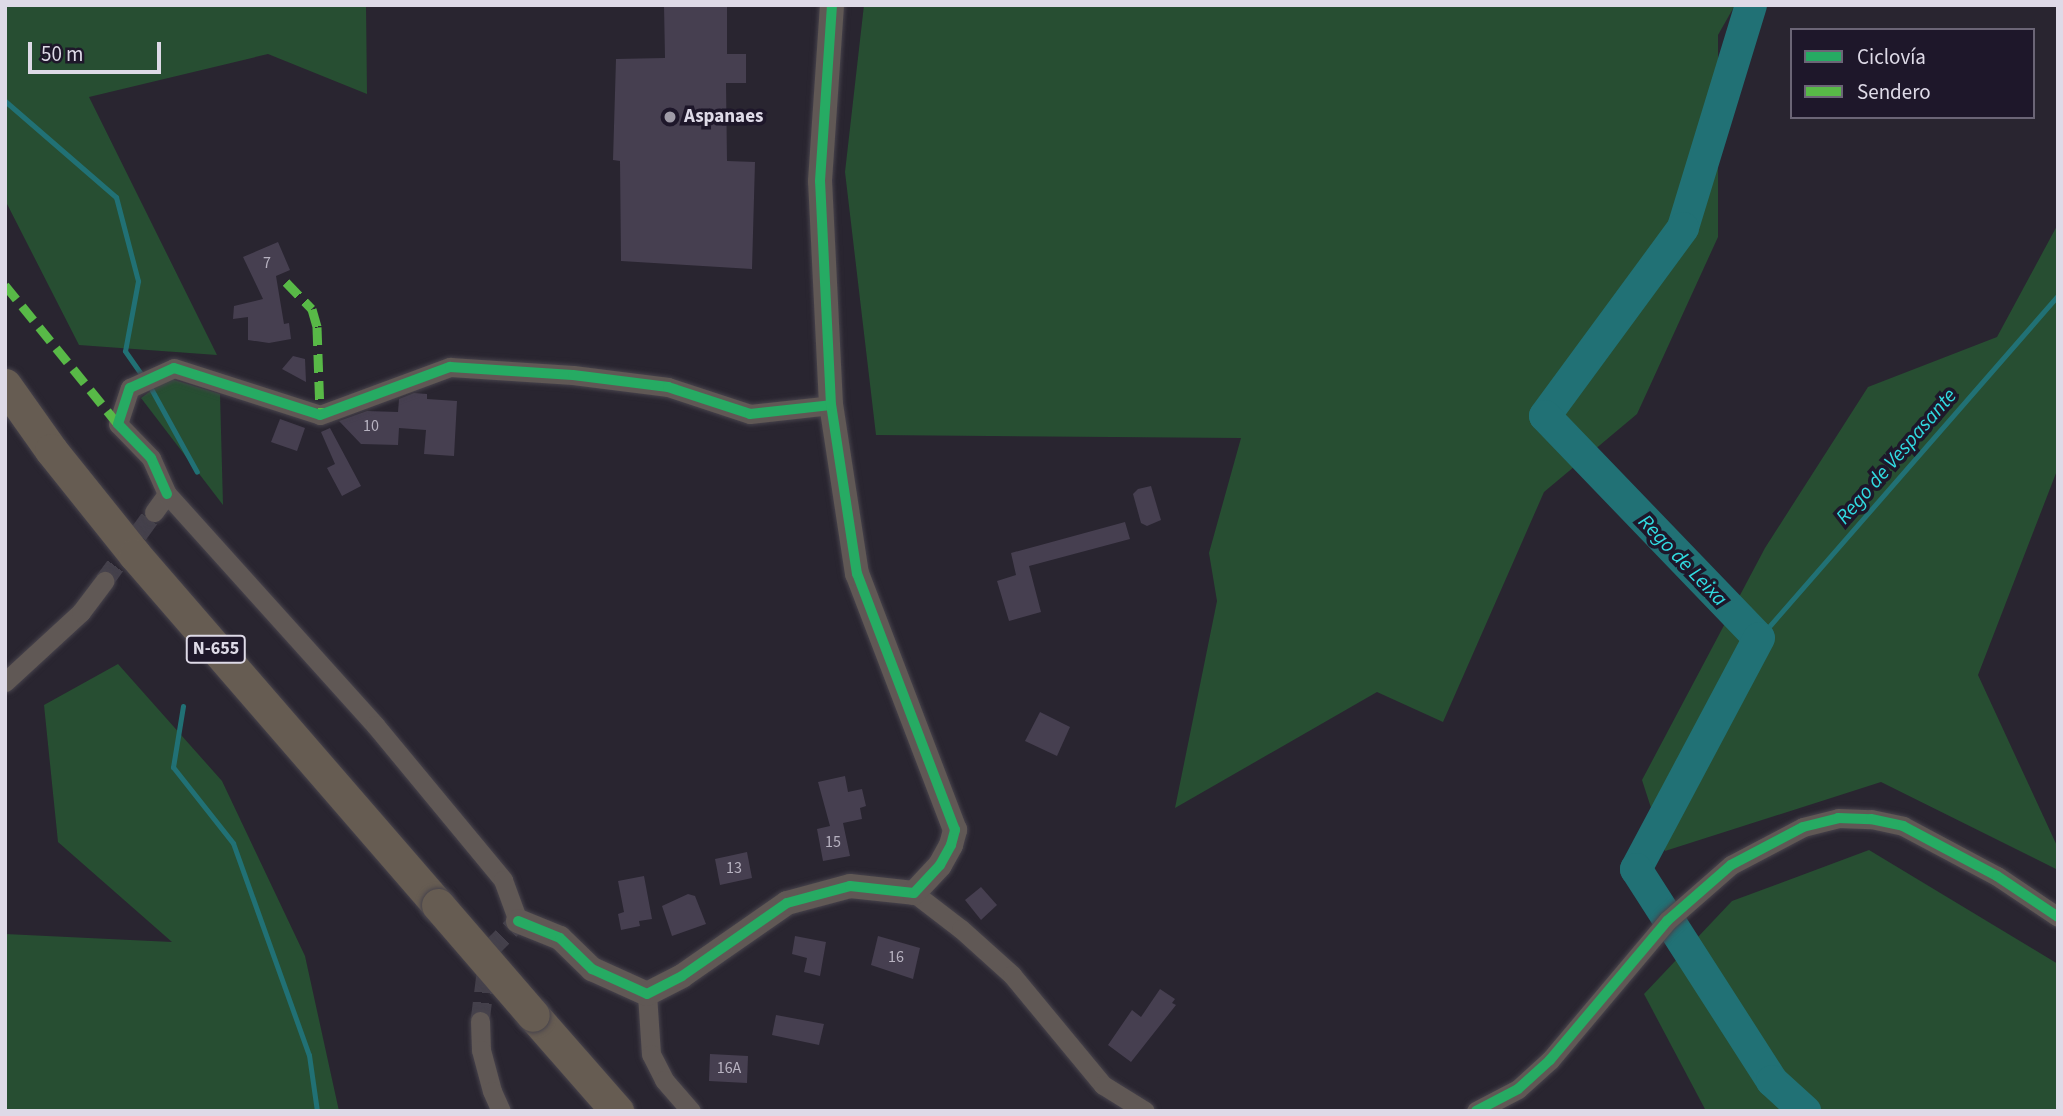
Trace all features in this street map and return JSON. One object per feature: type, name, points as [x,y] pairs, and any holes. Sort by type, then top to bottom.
[{"type":"highway","name":"N-655","points":[[5,385],[51,450],[135,555],[617,1111]]},
{"type":"street","points":[[832,5],[820,181],[831,405],[857,573],[955,830],[951,845],[940,865],[915,893]]},
{"type":"street","points":[[647,994],[592,969],[559,938],[518,921],[503,880],[427,786],[167,494],[151,458],[118,424],[130,388],[174,368],[320,415],[450,368],[573,375],[668,387],[750,414],[831,405]]},
{"type":"street","points":[[154,512],[167,494]]},
{"type":"street","points":[[5,682],[81,612],[104,581]]},
{"type":"street","points":[[1476,1111],[1518,1089],[1550,1060],[1667,921],[1731,864],[1803,827],[1838,818],[1871,819],[1903,827],[1997,876],[2058,917]]},
{"type":"street","points":[[647,994],[682,976],[788,903],[850,886],[915,893],[961,929],[1012,975],[1103,1085],[1145,1111]]},
{"type":"street","points":[[647,994],[651,1054],[664,1080],[691,1111]]},
{"type":"street","points":[[480,1021],[481,1050],[492,1091],[501,1111]]},
{"type":"green space","points":[[5,5],[366,5],[367,94],[268,54],[89,97],[217,355],[79,345],[5,200]]},
{"type":"green space","points":[[864,5],[1735,5],[1718,35],[1718,237],[1637,414],[1544,492],[1443,722],[1377,692],[1175,808],[1217,601],[1209,553],[1241,438],[876,435],[845,172]]},
{"type":"green space","points":[[2058,224],[2058,468],[1978,675],[2058,848],[2058,870],[1881,782],[1665,851],[1642,780],[1765,548],[1868,387],[1997,337]]},
{"type":"green space","points":[[168,378],[220,394],[223,505],[141,398]]},
{"type":"green space","points":[[118,664],[222,781],[305,956],[339,1111],[5,1111],[5,934],[172,942],[58,842],[44,705]]},
{"type":"green space","points":[[1869,850],[2058,964],[2058,1111],[1706,1111],[1644,994],[1732,901]]},
{"type":"building","name":"Aspanaes","points":[[664,5],[727,5],[727,54],[746,54],[746,83],[726,83],[727,161],[755,162],[752,269],[621,261],[620,161],[613,160],[616,59],[665,58]]},
{"type":"building","points":[[278,242],[290,270],[276,276],[284,324],[289,323],[291,339],[269,343],[248,340],[248,317],[233,319],[234,306],[263,299],[243,257]]},
{"type":"building","points":[[293,356],[305,359],[306,382],[282,369]]},
{"type":"building","points":[[414,393],[427,394],[427,399],[457,401],[454,456],[424,454],[426,430],[399,428],[398,445],[361,444],[339,421],[367,411],[398,412],[399,399]]},
{"type":"building","points":[[280,419],[305,428],[297,451],[271,442]]},
{"type":"building","points":[[330,428],[361,486],[342,496],[327,468],[335,464],[321,432]]},
{"type":"building","points":[[1151,486],[1161,520],[1147,526],[1141,523],[1133,494],[1138,489]]},
{"type":"building","points":[[1125,522],[1130,539],[1029,566],[1041,612],[1009,621],[997,581],[1016,575],[1011,553]]},
{"type":"building","points":[[1040,712],[1070,727],[1057,756],[1025,741]]},
{"type":"building","points":[[845,776],[848,792],[862,789],[866,806],[860,808],[862,819],[843,823],[850,856],[823,861],[817,829],[830,826],[818,782]]},
{"type":"building","points":[[747,852],[752,878],[720,885],[715,859]]},
{"type":"building","points":[[644,876],[652,919],[639,921],[640,926],[621,930],[618,914],[624,912],[618,881]]},
{"type":"building","points":[[981,887],[997,905],[981,920],[965,900]]},
{"type":"building","points":[[688,894],[695,896],[706,924],[672,936],[662,906]]},
{"type":"building","points":[[795,936],[826,942],[820,976],[804,972],[807,958],[792,954]]},
{"type":"building","points":[[878,936],[920,948],[913,979],[871,965]]},
{"type":"building","points":[[1160,989],[1175,999],[1172,1003],[1176,1005],[1131,1062],[1108,1045],[1132,1010],[1141,1017]]},
{"type":"building","points":[[776,1015],[824,1024],[819,1045],[772,1035]]},
{"type":"building","points":[[710,1054],[748,1056],[747,1083],[709,1081]]},
{"type":"waterway","name":"Rego de Leixa","points":[[1751,5],[1683,228],[1545,416],[1759,638],[1636,869],[1772,1081],[1805,1111]]},
{"type":"waterway","points":[[5,101],[116,197],[138,281],[125,351],[143,377]]},
{"type":"waterway","name":"Rego de Vespasante","points":[[1759,638],[2058,295]]},
{"type":"waterway","points":[[149,385],[197,472]]},
{"type":"waterway","points":[[183,706],[173,767],[233,843],[309,1055],[317,1111]]},
{"type":"tunnel","points":[[104,581],[154,512]]},
{"type":"tunnel","points":[[480,1021],[489,950],[518,921]]},
{"type":"marked path","points":[[286,282],[312,309],[317,327],[320,415]]},
{"type":"marked path","points":[[5,285],[118,424]]},
{"type":"cycle path","points":[[518,921],[560,938],[592,969],[647,994],[682,976],[787,903],[850,886],[914,893],[940,865],[951,845],[955,830],[857,574],[831,405],[820,181],[832,5]]},
{"type":"cycle path","points":[[167,494],[151,458],[118,424],[130,388],[174,368],[320,415],[450,367],[573,375],[668,387],[750,414],[831,405]]},
{"type":"cycle path","points":[[1476,1111],[1518,1089],[1550,1060],[1667,921],[1731,865],[1803,827],[1838,818],[1871,819],[1903,826],[1997,876],[2058,917]]},
{"type":"place","name":"Aspanaes","points":[[670,117]]}]
